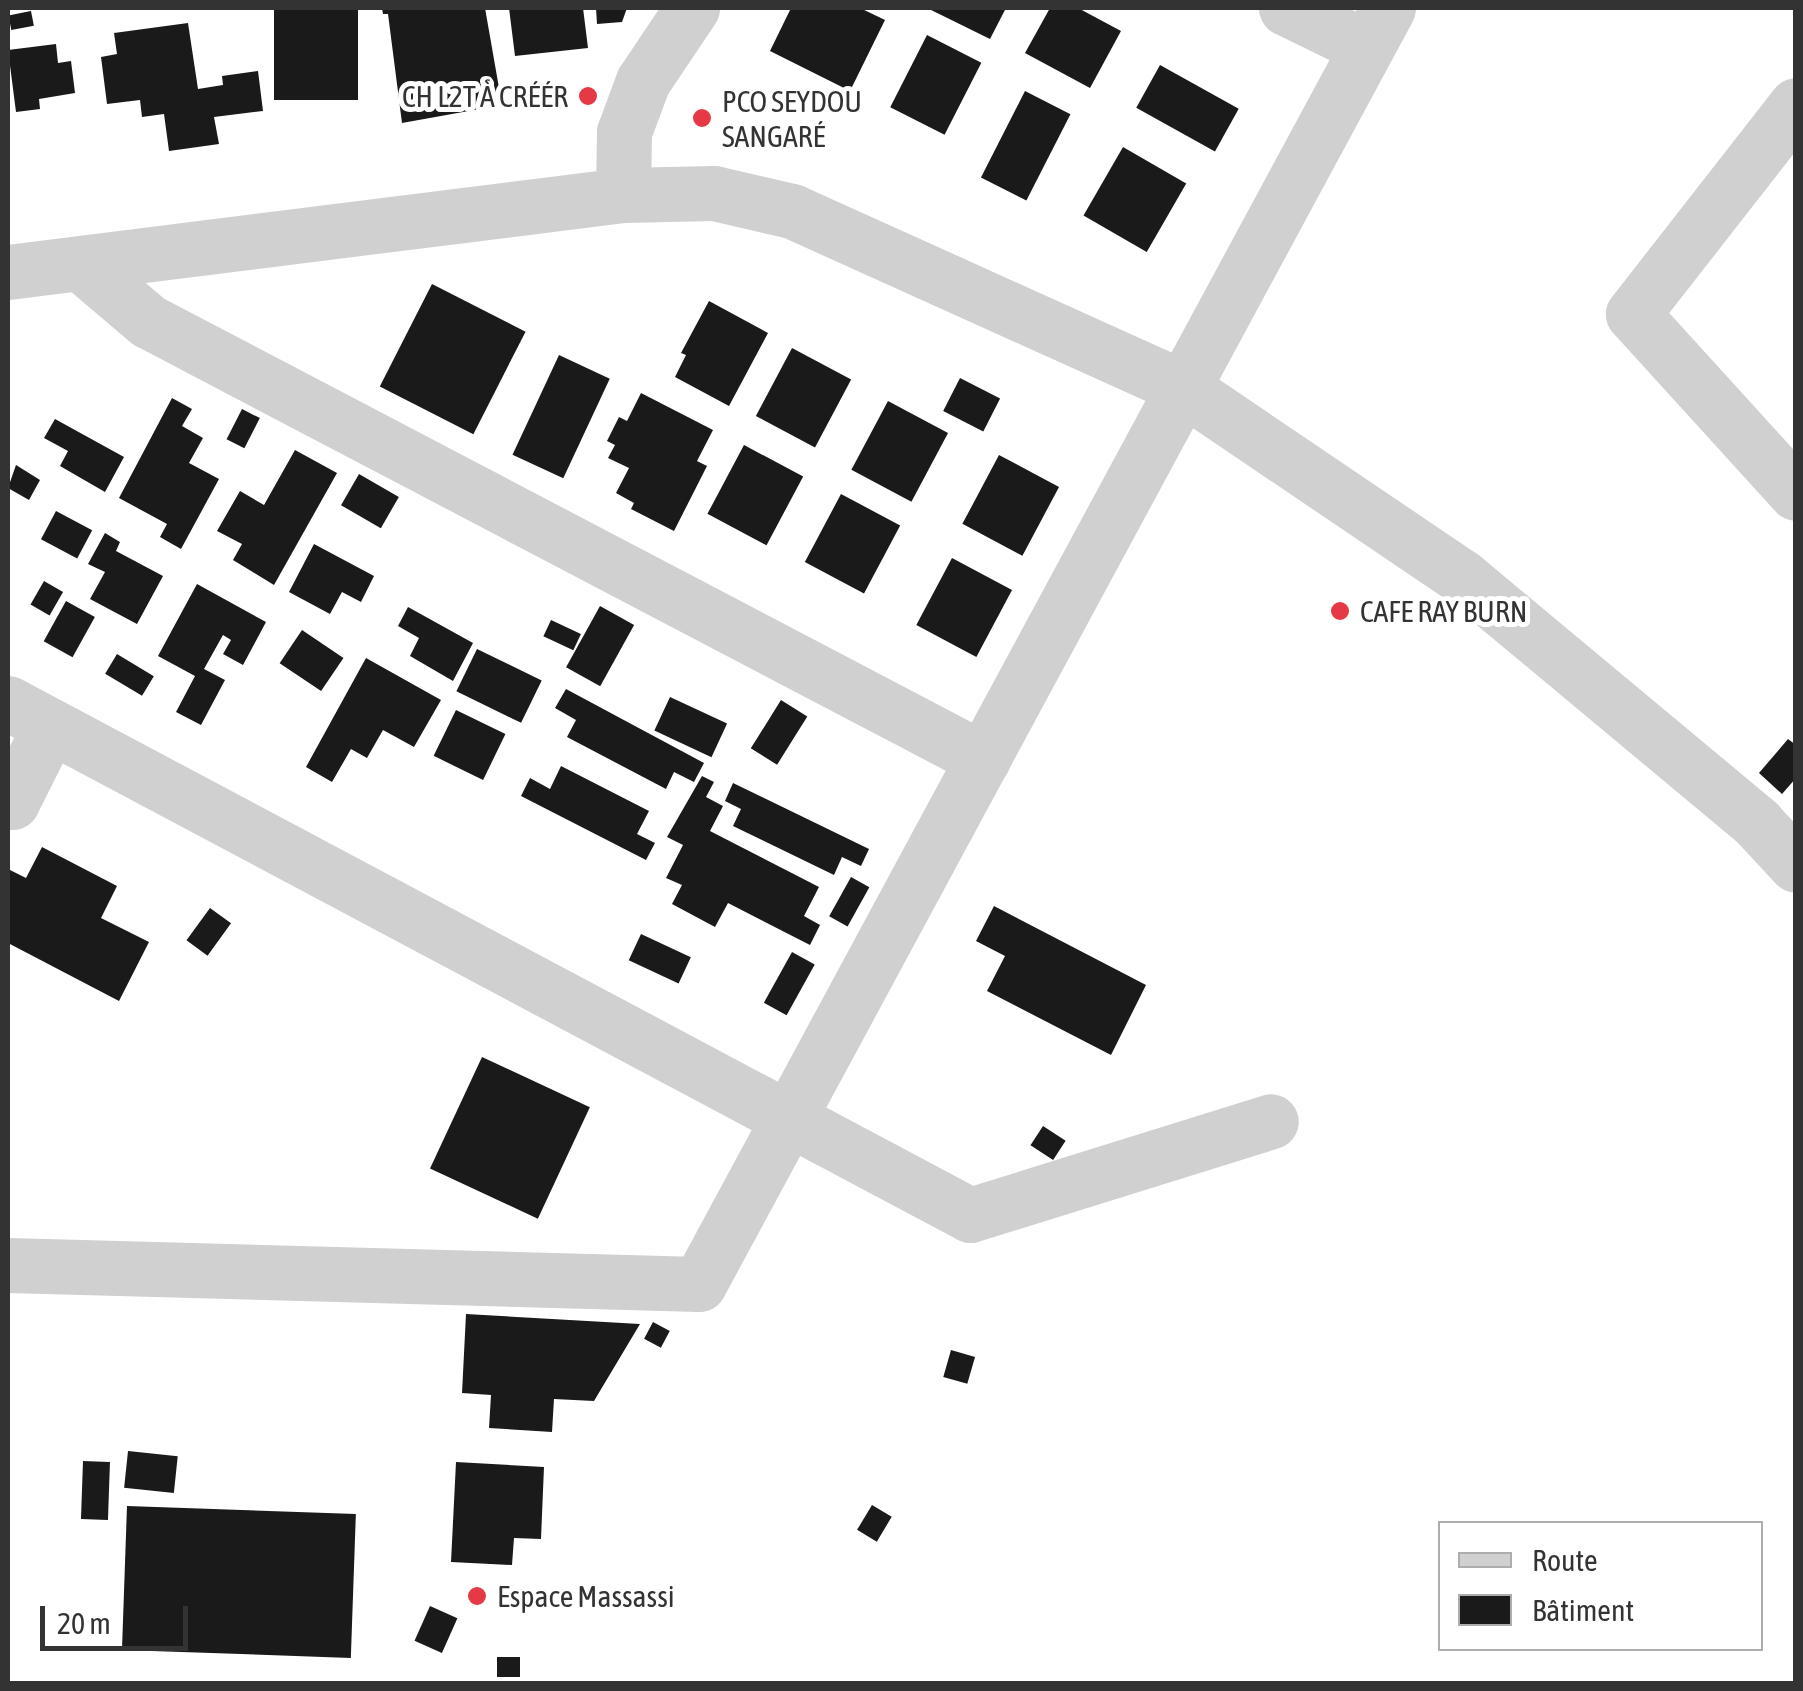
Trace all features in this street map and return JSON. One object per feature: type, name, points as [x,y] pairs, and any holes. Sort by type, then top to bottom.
[{"type":"street","points":[[623,195],[624,132],[643,81],[692,8]]},
{"type":"street","points":[[8,1265],[700,1284],[1180,386],[1377,27],[1286,8]]},
{"type":"street","points":[[1791,123],[1633,314],[1796,493]]},
{"type":"street","points":[[8,272],[623,195],[714,192],[792,211],[1180,386],[1460,576],[1757,823],[1796,865]]},
{"type":"street","points":[[81,264],[148,321],[984,759]]},
{"type":"street","points":[[8,802],[12,802],[29,714],[970,1216],[1272,1120]]},
{"type":"building","points":[[274,8],[358,8],[358,100],[274,100]]},
{"type":"building","points":[[382,8],[485,8],[502,105],[402,123],[388,14],[383,14]]},
{"type":"building","points":[[509,8],[583,8],[588,48],[515,56]]},
{"type":"building","points":[[596,8],[627,8],[622,22],[597,24]]},
{"type":"building","points":[[791,8],[860,8],[885,20],[850,91],[770,51]]},
{"type":"building","points":[[927,8],[1006,8],[990,39]]},
{"type":"building","points":[[1050,8],[1078,8],[1121,31],[1090,88],[1025,53]]},
{"type":"building","points":[[31,11],[34,26],[11,30],[8,15]]},
{"type":"building","points":[[188,23],[198,89],[223,85],[222,76],[258,71],[263,111],[214,117],[219,144],[169,151],[164,114],[142,117],[140,100],[107,104],[101,57],[117,54],[114,33]]},
{"type":"building","points":[[927,35],[981,63],[945,135],[890,107]]},
{"type":"building","points":[[56,44],[58,63],[71,61],[75,93],[39,99],[40,109],[16,112],[8,50]]},
{"type":"building","points":[[1160,65],[1239,109],[1215,151],[1136,108]]},
{"type":"building","points":[[1025,91],[1070,114],[1026,201],[981,177]]},
{"type":"building","points":[[1123,147],[1186,184],[1147,252],[1084,215]]},
{"type":"building","points":[[432,284],[526,332],[473,434],[380,386]]},
{"type":"building","points":[[709,301],[768,333],[729,406],[675,377],[686,355],[681,353]]},
{"type":"building","points":[[792,348],[851,379],[815,447],[756,416]]},
{"type":"building","points":[[559,355],[610,379],[563,478],[513,455]]},
{"type":"building","points":[[960,378],[1000,398],[983,431],[943,411]]},
{"type":"building","points":[[641,393],[713,430],[697,461],[707,466],[674,531],[631,509],[634,503],[616,493],[629,468],[608,458],[615,445],[607,441],[619,417],[627,421]]},
{"type":"building","points":[[172,398],[192,409],[182,426],[203,438],[189,463],[219,479],[181,549],[160,537],[167,524],[119,498]]},
{"type":"building","points":[[888,401],[948,433],[911,502],[851,470]]},
{"type":"building","points":[[242,409],[260,418],[244,448],[227,439]]},
{"type":"building","points":[[55,419],[124,457],[105,492],[60,466],[68,451],[44,438]]},
{"type":"building","points":[[744,445],[803,476],[767,545],[707,514]]},
{"type":"building","points":[[295,450],[337,473],[274,585],[233,560],[242,544],[217,531],[240,491],[264,505]]},
{"type":"building","points":[[999,455],[1059,487],[1022,556],[962,524]]},
{"type":"building","points":[[16,465],[40,480],[29,500],[8,488]]},
{"type":"building","points":[[359,474],[399,497],[381,528],[341,505]]},
{"type":"building","points":[[841,494],[900,525],[864,593],[805,562]]},
{"type":"building","points":[[56,511],[92,530],[77,559],[41,539]]},
{"type":"building","points":[[105,533],[120,542],[116,551],[163,576],[137,624],[90,599],[105,572],[88,564]]},
{"type":"building","points":[[314,544],[374,576],[361,602],[342,592],[330,614],[289,592]]},
{"type":"building","points":[[952,558],[1012,590],[976,657],[916,625]]},
{"type":"building","points":[[44,581],[63,592],[50,615],[30,604]]},
{"type":"building","points":[[197,584],[266,622],[243,665],[223,654],[231,640],[223,635],[204,669],[225,680],[201,725],[176,712],[195,676],[158,656]]},
{"type":"building","points":[[66,601],[95,617],[73,657],[44,641]]},
{"type":"building","points":[[600,606],[634,625],[600,686],[566,667]]},
{"type":"building","points":[[408,607],[473,643],[453,681],[410,656],[419,638],[398,626]]},
{"type":"building","points":[[551,620],[581,634],[573,650],[543,636]]},
{"type":"building","points":[[302,630],[343,658],[321,691],[280,663]]},
{"type":"building","points":[[477,649],[542,681],[521,723],[456,691]]},
{"type":"building","points":[[117,654],[154,676],[142,696],[105,674]]},
{"type":"building","points":[[366,658],[441,700],[414,747],[383,730],[367,758],[351,749],[332,782],[306,767]]},
{"type":"building","points":[[566,689],[704,763],[694,782],[674,772],[666,789],[567,737],[576,720],[555,708]]},
{"type":"building","points":[[670,697],[727,724],[711,757],[654,731]]},
{"type":"building","points":[[781,700],[807,716],[777,765],[751,748]]},
{"type":"building","points":[[456,710],[505,734],[483,780],[434,756]]},
{"type":"building","points":[[1788,739],[1796,745],[1796,778],[1782,794],[1759,773]]},
{"type":"building","points":[[561,766],[649,811],[637,834],[655,843],[646,860],[521,796],[530,778],[550,789]]},
{"type":"building","points":[[702,776],[714,782],[706,797],[723,806],[710,831],[819,887],[804,916],[820,925],[810,945],[728,903],[715,927],[672,904],[682,885],[666,878],[683,845],[667,837]]},
{"type":"building","points":[[733,783],[869,849],[861,866],[842,857],[834,875],[733,826],[741,809],[725,801]]},
{"type":"building","points":[[42,847],[117,886],[101,918],[149,942],[119,1001],[8,943],[8,869],[26,878]]},
{"type":"building","points":[[851,877],[869,887],[848,927],[829,916]]},
{"type":"building","points":[[994,906],[1146,985],[1111,1055],[987,991],[1005,956],[976,941]]},
{"type":"building","points":[[210,908],[231,923],[208,956],[186,940]]},
{"type":"building","points":[[641,934],[691,957],[679,984],[629,960]]},
{"type":"building","points":[[792,952],[815,965],[787,1015],[764,1003]]},
{"type":"building","points":[[482,1057],[590,1107],[538,1219],[430,1168]]},
{"type":"building","points":[[1043,1126],[1066,1141],[1053,1160],[1030,1145]]},
{"type":"building","points":[[466,1314],[640,1324],[594,1401],[554,1399],[552,1432],[489,1428],[491,1395],[462,1393]]},
{"type":"building","points":[[653,1322],[670,1331],[661,1348],[644,1339]]},
{"type":"building","points":[[951,1350],[975,1357],[967,1384],[943,1377]]},
{"type":"building","points":[[128,1451],[178,1456],[174,1493],[124,1488]]},
{"type":"building","points":[[83,1461],[110,1462],[108,1520],[81,1519]]},
{"type":"building","points":[[456,1462],[544,1467],[541,1539],[514,1538],[512,1565],[451,1562]]},
{"type":"building","points":[[872,1505],[892,1517],[877,1542],[857,1530]]},
{"type":"building","points":[[127,1506],[356,1514],[351,1658],[122,1650]]},
{"type":"building","points":[[430,1606],[457,1618],[442,1653],[415,1641]]},
{"type":"building","points":[[497,1657],[520,1657],[520,1677],[497,1677]]},
{"type":"place","name":"CH L2T À CRÉÉR","points":[[588,96]]},
{"type":"place","name":"PCO SEYDOU SANGARÉ","points":[[702,118]]},
{"type":"place","name":"CAFE RAY BURN","points":[[1340,611]]},
{"type":"place","name":"Espace Massassi","points":[[477,1596]]}]
